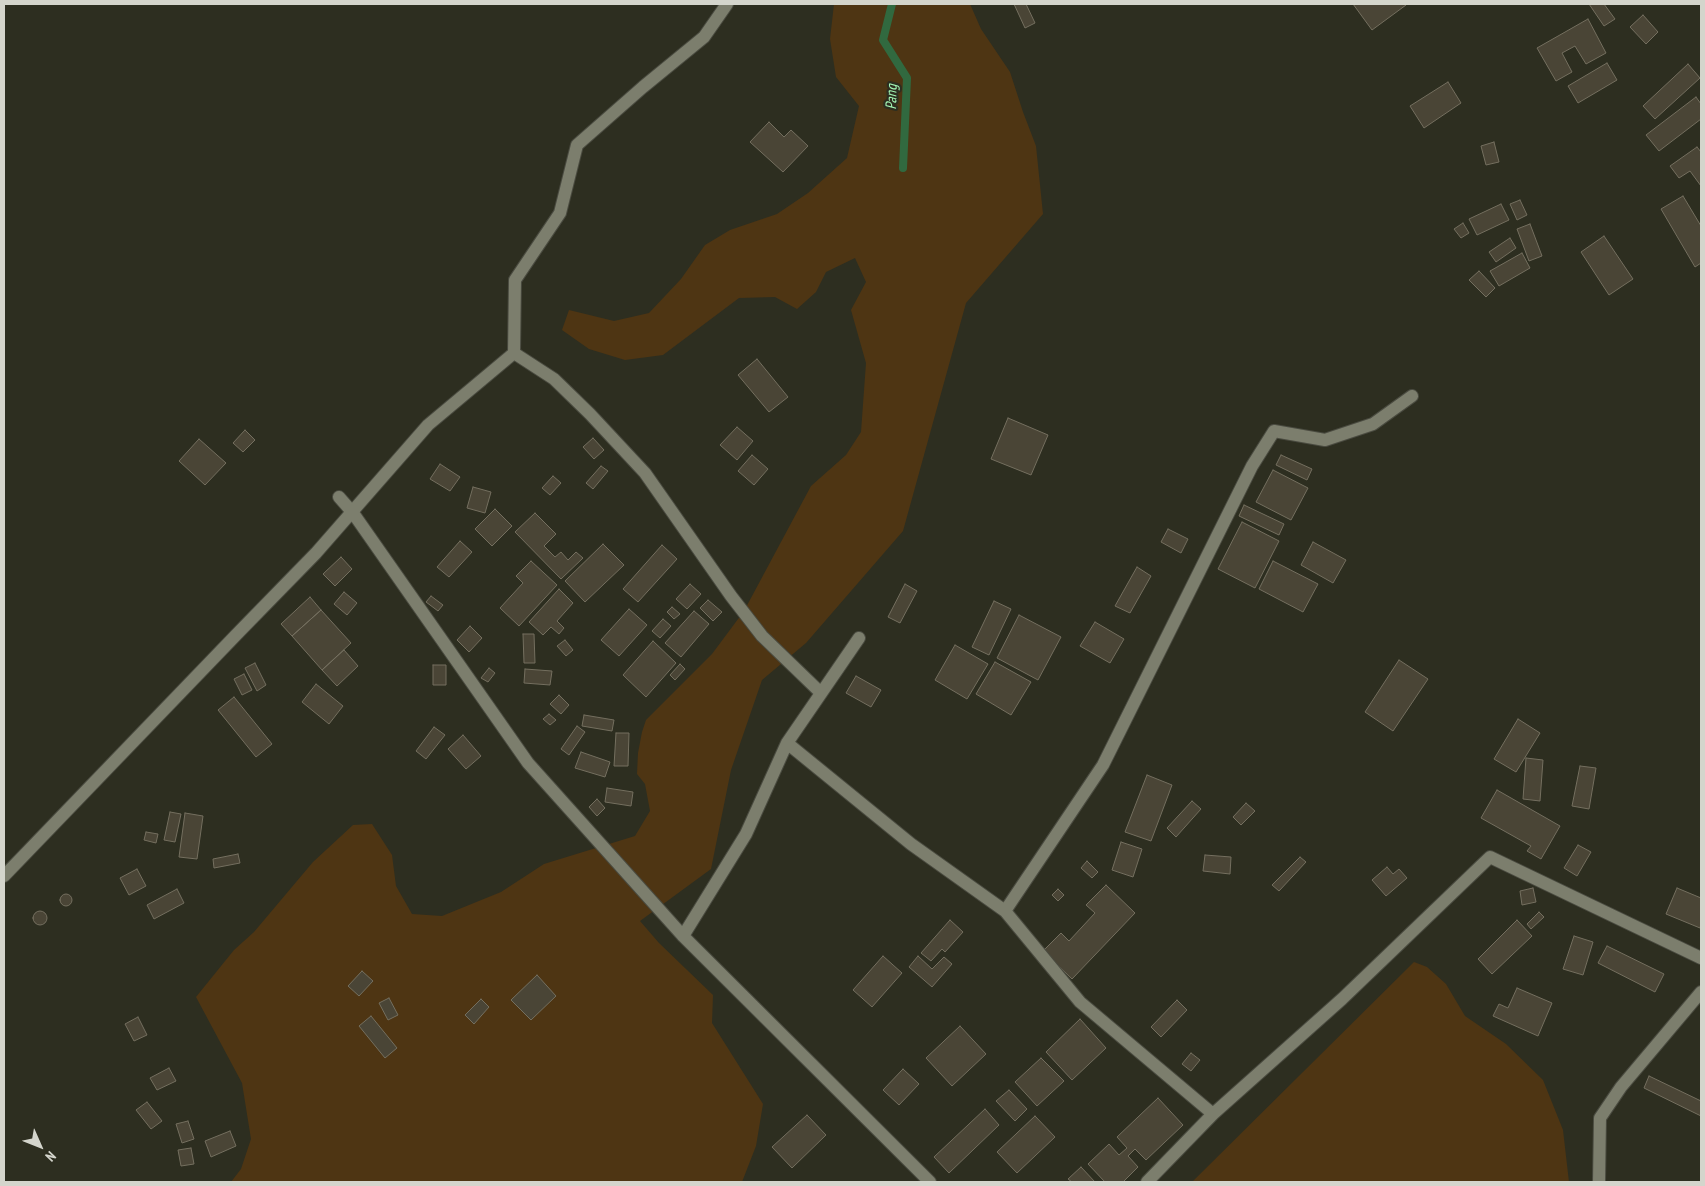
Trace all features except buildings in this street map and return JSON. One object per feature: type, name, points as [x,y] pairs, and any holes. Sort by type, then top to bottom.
[{"type":"street","points":[[4,876],[316,553],[428,426],[514,353],[516,280],[560,213],[577,145],[704,37],[727,4]]},
{"type":"street","points":[[514,353],[554,379],[590,414],[645,474],[731,596],[762,636],[821,693]]},
{"type":"street","points":[[1005,911],[1103,764],[1252,466],[1274,431],[1325,440],[1373,424],[1412,396]]},
{"type":"street","points":[[339,497],[353,513],[528,763],[683,936],[930,1182]]},
{"type":"street","points":[[683,936],[746,834],[787,742],[859,638]]},
{"type":"street","points":[[787,742],[911,844],[1005,911],[1080,1002],[1213,1114]]},
{"type":"street","points":[[1147,1182],[1213,1114],[1342,999],[1490,857],[1701,958]]},
{"type":"street","points":[[1599,1182],[1600,1118],[1621,1087],[1701,992]]},
{"type":"shaded area","points":[[834,4],[970,4],[981,29],[1010,72],[1036,146],[1043,214],[966,303],[903,531],[806,643],[762,680],[731,770],[711,869],[640,921],[659,943],[713,995],[712,1023],[763,1104],[756,1146],[742,1182],[231,1182],[241,1169],[251,1139],[242,1083],[196,997],[234,950],[254,932],[313,862],[353,825],[372,824],[392,855],[396,886],[412,914],[442,916],[501,892],[544,864],[635,836],[650,811],[645,784],[637,774],[638,753],[646,720],[712,654],[744,611],[811,486],[846,455],[861,432],[866,363],[851,310],[866,282],[855,258],[826,272],[816,292],[797,309],[775,297],[739,298],[663,355],[625,360],[589,349],[562,330],[569,310],[614,321],[649,313],[681,279],[705,245],[730,230],[777,214],[808,193],[847,158],[859,106],[836,77],[830,39]]},
{"type":"shaded area","points":[[1414,962],[1427,967],[1446,984],[1465,1016],[1506,1044],[1543,1080],[1563,1130],[1569,1182],[1192,1182]]},
{"type":"waterway","name":"Pang","points":[[892,4],[883,40],[907,78],[903,168]]}]
